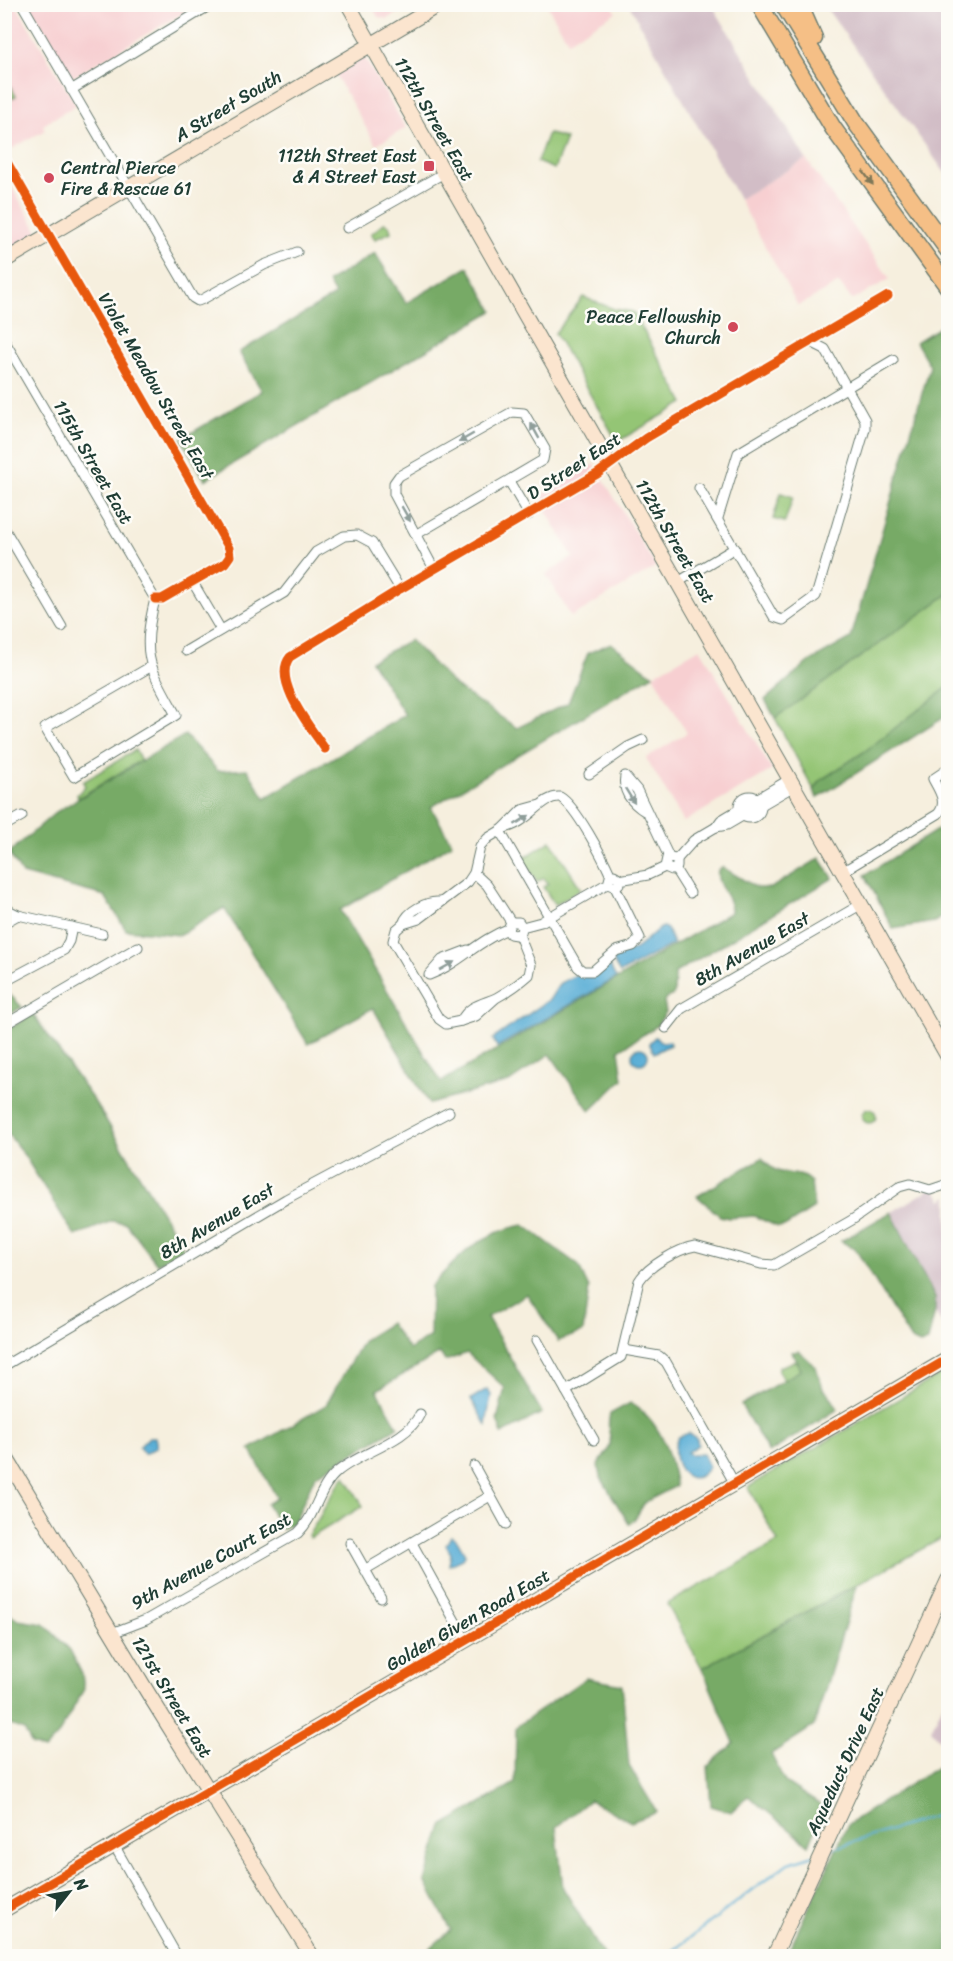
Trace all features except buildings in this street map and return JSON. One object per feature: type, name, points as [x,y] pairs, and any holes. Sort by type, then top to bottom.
[{"type":"highway","points":[[745,4],[804,91],[948,286]]},
{"type":"highway","points":[[759,4],[848,151]]},
{"type":"highway","points":[[783,4],[856,123],[948,250]]},
{"type":"highway","points":[[799,4],[856,123]]},
{"type":"street","points":[[22,4],[126,187],[193,298],[200,301],[264,265],[297,252]]},
{"type":"street","points":[[71,90],[212,4]]},
{"type":"street","name":"112th Street East","points":[[348,4],[948,1057]]},
{"type":"street","name":"A Street South","points":[[4,261],[440,4]]},
{"type":"street","name":"Violet Meadow Street East","points":[[4,157],[50,233],[229,548],[230,556],[225,563],[192,581]]},
{"type":"street","points":[[347,228],[444,172]]},
{"type":"street","name":"D Street East","points":[[325,749],[285,682],[284,669],[287,660],[294,654],[400,589],[529,515],[611,464],[646,438],[888,296]]},
{"type":"street","name":"115th Street East","points":[[4,340],[154,599]]},
{"type":"street","points":[[699,488],[774,616],[783,620],[816,596],[865,429],[864,417],[825,350],[811,342]]},
{"type":"street","points":[[718,518],[738,453],[893,360]]},
{"type":"street","points":[[417,534],[540,464],[545,455],[545,449],[528,419],[517,411],[399,476],[394,483],[394,494],[434,569]]},
{"type":"street","points":[[509,481],[529,515]]},
{"type":"street","points":[[4,528],[62,627]]},
{"type":"street","points":[[186,651],[284,593],[316,552],[344,536],[362,537],[372,543],[400,589]]},
{"type":"street","points":[[678,582],[735,548]]},
{"type":"street","points":[[150,667],[45,728],[74,777],[176,715],[150,667],[148,632],[154,599],[162,599],[192,581],[221,630]]},
{"type":"street","points":[[589,774],[628,747],[643,740]]},
{"type":"street","points":[[614,758],[637,790],[671,863],[690,893]]},
{"type":"street","points":[[842,873],[938,814],[943,801],[933,779],[948,769]]},
{"type":"street","points":[[741,813],[744,798],[759,802],[792,783]]},
{"type":"street","points":[[502,829],[583,971],[597,968],[616,951],[636,944],[641,935],[593,841],[563,798],[553,796],[540,805],[522,810],[480,847],[474,873],[462,888],[440,902],[432,901],[420,907],[394,933],[393,941],[419,981],[439,1019],[449,1025],[476,1016],[496,998],[529,975],[531,965],[520,931]]},
{"type":"street","points":[[474,873],[488,885],[509,926],[510,934],[551,916],[613,882],[648,875],[671,863],[694,840],[716,827],[721,820],[741,813],[755,817],[759,802]]},
{"type":"street","points":[[4,826],[22,816]]},
{"type":"street","points":[[4,904],[18,915],[102,934]]},
{"type":"street","name":"8th Avenue East","points":[[666,1028],[681,1009],[860,905]]},
{"type":"street","points":[[4,922],[18,915]]},
{"type":"street","points":[[419,981],[429,975],[442,960],[468,950],[509,926]]},
{"type":"street","points":[[5,982],[64,950],[72,927]]},
{"type":"street","points":[[4,1025],[138,947]]},
{"type":"street","name":"8th Avenue East","points":[[4,1366],[287,1199],[449,1112]]},
{"type":"street","points":[[566,1390],[617,1360],[624,1350],[639,1281],[646,1272],[685,1249],[695,1246],[761,1264],[774,1265],[852,1220],[899,1186],[910,1184],[930,1190],[948,1184]]},
{"type":"street","points":[[537,1341],[594,1440]]},
{"type":"street","points":[[624,1350],[659,1356],[666,1362],[735,1484]]},
{"type":"street","name":"Golden Given Road East","points":[[4,1910],[948,1359]]},
{"type":"street","name":"9th Avenue Court East","points":[[112,1633],[146,1620],[298,1533],[311,1518],[331,1478],[346,1465],[409,1429],[420,1414]]},
{"type":"street","name":"121st Street East","points":[[4,1454],[312,1956]]},
{"type":"street","points":[[474,1466],[506,1524]]},
{"type":"street","points":[[366,1569],[490,1496]]},
{"type":"street","points":[[350,1543],[381,1598]]},
{"type":"street","points":[[412,1543],[466,1641]]},
{"type":"street","name":"Aqueduct Drive East","points":[[774,1956],[948,1580]]},
{"type":"street","points":[[114,1845],[177,1956]]},
{"type":"shaded area","points":[[4,5],[16,5],[76,105],[43,125],[45,130],[8,151],[4,146]]},
{"type":"shaded area","points":[[29,5],[197,5],[71,78]]},
{"type":"shaded area","points":[[371,5],[412,5],[387,19],[378,17]]},
{"type":"shaded area","points":[[547,5],[612,5],[616,12],[568,41]]},
{"type":"shaded area","points":[[629,5],[712,5],[806,159],[739,199]]},
{"type":"shaded area","points":[[824,5],[948,5],[948,177]]},
{"type":"shaded area","points":[[364,57],[406,128],[376,145],[335,74]]},
{"type":"shaded area","points":[[806,159],[890,279],[852,300],[839,283],[798,306],[739,199]]},
{"type":"shaded area","points":[[4,174],[39,233],[5,254],[4,254]]},
{"type":"shaded area","points":[[594,464],[656,567],[571,617],[546,574],[573,557],[538,497]]},
{"type":"shaded area","points":[[700,648],[772,770],[684,822],[646,758],[687,733],[653,675]]},
{"type":"shaded area","points":[[934,1187],[942,1200],[948,1196],[948,1334],[880,1219]]},
{"type":"shaded area","points":[[948,1692],[948,1749],[931,1730]]},
{"type":"green space","points":[[5,77],[16,96],[4,102]]},
{"type":"green space","points":[[548,133],[566,139],[554,169],[537,162]]},
{"type":"green space","points":[[384,223],[389,225],[391,232],[375,239],[371,234]]},
{"type":"green space","points":[[375,253],[406,303],[468,267],[493,311],[205,480],[181,439],[262,391],[239,352],[335,295],[328,282]]},
{"type":"green space","points":[[583,297],[614,309],[633,312],[684,403],[622,439],[615,438],[555,333]]},
{"type":"green space","points":[[946,323],[948,327],[948,594],[775,718],[765,700],[807,663],[851,638],[930,366],[916,342]]},
{"type":"green space","points":[[781,493],[793,497],[785,522],[773,519]]},
{"type":"green space","points":[[948,594],[948,687],[864,752],[821,780],[814,790],[775,718]]},
{"type":"green space","points":[[410,640],[455,686],[517,728],[568,703],[588,653],[611,643],[653,675],[431,807],[452,844],[340,910],[441,1082],[731,912],[731,906],[718,876],[718,870],[722,867],[757,888],[771,888],[820,858],[833,878],[675,973],[674,994],[664,1001],[666,1012],[657,1026],[619,1050],[623,1079],[590,1111],[550,1054],[509,1082],[429,1104],[373,1008],[308,1044],[224,908],[180,935],[126,930],[105,896],[22,874],[9,853],[56,812],[185,735],[218,771],[247,769],[265,798],[405,715],[371,661]]},
{"type":"green space","points":[[948,687],[948,715],[817,798],[814,790],[821,780],[864,752]]},
{"type":"green space","points":[[135,750],[141,760],[78,798],[77,795],[85,786],[83,782]]},
{"type":"green space","points":[[948,823],[948,913],[934,922],[893,929],[865,875]]},
{"type":"green space","points":[[551,841],[581,889],[555,905],[543,887],[548,884],[544,878],[537,882],[522,859]]},
{"type":"green space","points":[[5,995],[10,995],[22,1007],[5,1017]]},
{"type":"green space","points":[[33,1014],[100,1110],[184,1249],[157,1264],[126,1223],[112,1221],[75,1236],[24,1155],[5,1130],[5,1031]]},
{"type":"green space","points":[[869,1109],[874,1111],[876,1116],[874,1121],[869,1123],[864,1121],[862,1116],[864,1111]]},
{"type":"green space","points":[[762,1158],[776,1170],[800,1175],[811,1182],[814,1208],[786,1226],[778,1227],[754,1216],[729,1218],[720,1216],[697,1196]]},
{"type":"green space","points":[[891,1212],[935,1298],[935,1311],[928,1341],[920,1344],[911,1340],[856,1250],[841,1241]]},
{"type":"green space","points":[[524,1225],[578,1265],[589,1288],[583,1332],[558,1341],[527,1294],[487,1317],[542,1413],[502,1434],[497,1420],[505,1388],[467,1353],[445,1361],[440,1353],[377,1390],[398,1427],[315,1476],[294,1523],[281,1529],[267,1504],[277,1498],[250,1449],[326,1405],[363,1340],[390,1323],[409,1350],[430,1336],[431,1286],[452,1264],[483,1239],[509,1228]]},
{"type":"green space","points":[[799,1351],[816,1367],[823,1389],[838,1409],[769,1453],[741,1405],[801,1370],[792,1352]]},
{"type":"green space","points":[[795,1361],[803,1371],[784,1382],[778,1370],[779,1367]]},
{"type":"green space","points":[[948,1370],[948,1535],[702,1668],[667,1604],[778,1542],[748,1487]]},
{"type":"green space","points":[[630,1403],[641,1410],[657,1428],[671,1462],[676,1486],[645,1502],[635,1519],[629,1524],[600,1476],[598,1465],[609,1448],[610,1414]]},
{"type":"green space","points":[[345,1476],[363,1506],[310,1538],[308,1535]]},
{"type":"green space","points":[[857,1585],[814,1726],[771,1754],[785,1782],[825,1808],[809,1845],[748,1796],[731,1812],[711,1806],[708,1766],[734,1743],[702,1668]]},
{"type":"green space","points":[[5,1611],[18,1620],[44,1624],[70,1650],[82,1674],[84,1689],[58,1735],[44,1750],[32,1745],[24,1730],[5,1723]]},
{"type":"green space","points":[[586,1678],[622,1685],[629,1766],[657,1812],[631,1822],[590,1800],[556,1827],[563,1888],[604,1956],[421,1956],[451,1930],[425,1881],[442,1826],[515,1783],[516,1727]]},
{"type":"green space","points":[[948,1760],[948,1956],[786,1956],[848,1824]]},
{"type":"water","points":[[663,927],[667,929],[673,944],[620,973],[612,960],[620,954],[639,947]]},
{"type":"water","points":[[609,964],[616,978],[497,1047],[493,1039],[550,999],[560,983],[578,974],[594,975]]},
{"type":"water","points":[[655,1037],[662,1042],[670,1041],[670,1045],[654,1053],[649,1043]]},
{"type":"water","points":[[640,1048],[646,1050],[648,1056],[646,1062],[640,1064],[634,1062],[632,1056],[634,1050]]},
{"type":"water","points":[[487,1389],[491,1395],[486,1425],[471,1399]]},
{"type":"water","points":[[689,1433],[697,1439],[698,1445],[687,1452],[691,1455],[703,1454],[709,1467],[694,1478],[682,1472],[675,1455],[678,1437]]},
{"type":"water","points":[[149,1437],[155,1437],[157,1447],[144,1454],[139,1447]]},
{"type":"water","points":[[451,1536],[457,1540],[465,1554],[462,1559],[449,1565],[451,1554],[446,1545]]},
{"type":"waterway","points":[[828,1850],[948,1812]]},
{"type":"waterway","points":[[666,1956],[788,1863],[814,1855]]},
{"type":"cycle path","points":[[4,157],[229,548],[230,556],[225,563],[162,599],[155,599]]},
{"type":"cycle path","points":[[325,749],[303,717],[289,691],[286,667],[290,657],[400,589],[597,474],[646,438],[888,296]]},
{"type":"cycle path","points":[[4,1910],[948,1359]]},
{"type":"place","name":"112th Street East & A Street East","points":[[429,166]]},
{"type":"place","name":"Central Pierce Fire & Rescue 61","points":[[49,178]]},
{"type":"place","name":"Peace Fellowship Church","points":[[733,327]]}]
